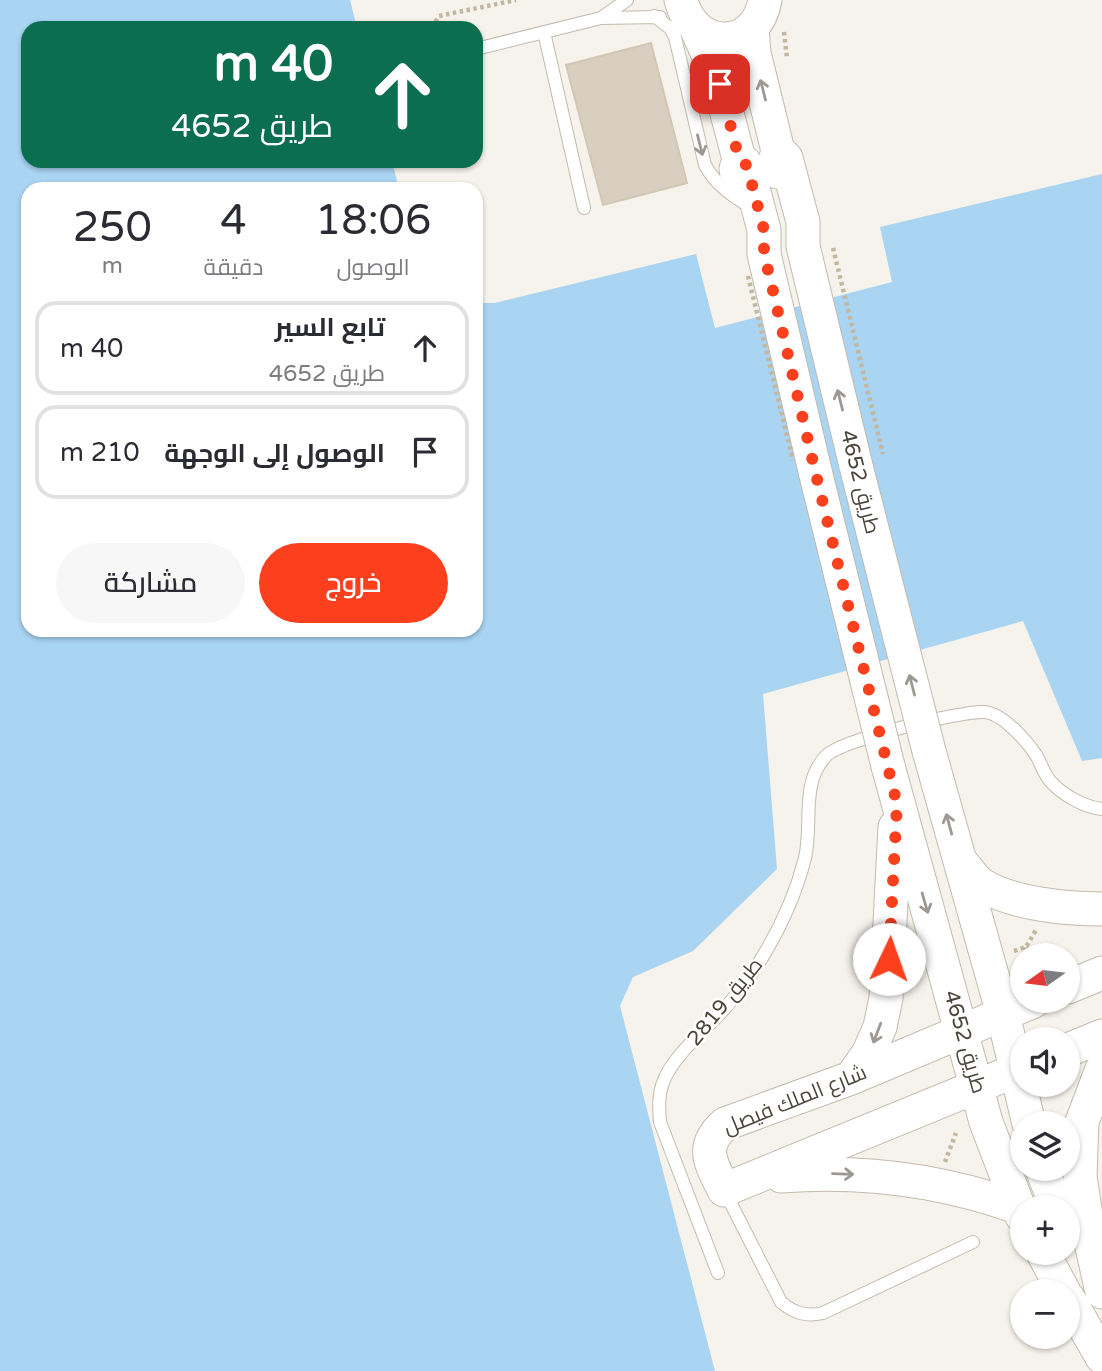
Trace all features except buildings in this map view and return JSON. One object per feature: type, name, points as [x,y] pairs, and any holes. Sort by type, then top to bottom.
[{"type":"street","points":[[680,17],[719,39],[731,39],[767,18]]},
{"type":"street","name":"طريق 4652","points":[[680,17],[716,72],[739,159],[736,169],[744,203],[755,241],[764,254]]},
{"type":"street","name":"طريق 4652","points":[[767,18],[754,52],[778,151],[786,158],[803,222],[822,243],[856,466],[929,751],[1010,1038]]},
{"type":"street","name":"طريق 4652","points":[[739,159],[748,169],[764,230],[764,254],[897,804],[963,1031],[986,1122],[1014,1195]]},
{"type":"street","points":[[851,1078],[868,1054],[880,1027],[886,998],[897,804]]},
{"type":"street","points":[[959,859],[981,885],[1006,895],[1039,903],[1102,909]]},
{"type":"street","points":[[1080,982],[1102,973]]},
{"type":"street","name":"شارع الملك فيصل","points":[[738,1184],[710,1159],[710,1145],[715,1133],[725,1124],[851,1078],[1010,1011]]},
{"type":"street","points":[[1080,1045],[1102,1036]]},
{"type":"street","points":[[1102,1069],[1082,1122],[1080,1175],[1088,1229],[1102,1292]]},
{"type":"street","points":[[738,1184],[1010,1073]]},
{"type":"street","points":[[738,1184],[839,1173],[937,1184],[988,1197],[1010,1207]]},
{"type":"street","points":[[1080,1257],[1102,1302]]},
{"type":"street","points":[[1080,1319],[1102,1357]]},
{"type":"lane","points":[[601,18],[627,0]]},
{"type":"lane","points":[[483,47],[601,18],[680,17]]},
{"type":"lane","points":[[680,17],[670,28],[675,37],[705,165],[722,189],[744,203]]},
{"type":"lane","points":[[544,33],[584,208]]},
{"type":"lane","name":"طريق 2819","points":[[718,1273],[660,1122],[659,1100],[664,1079],[676,1061],[728,1005],[766,951],[790,904],[805,856],[810,788],[816,769],[828,753],[862,739],[969,712],[988,712],[1005,720],[1035,753],[1050,782],[1072,799],[1102,809]]},
{"type":"lane","points":[[738,1184],[781,1302],[805,1315],[823,1313],[973,1242]]},
{"type":"path","points":[[436,21],[439,16],[516,0]]},
{"type":"path","points":[[767,18],[789,68]]},
{"type":"water","points":[[0,0],[350,0],[355,21],[21,21],[21,168],[394,168],[397,182],[21,182],[21,637],[483,637],[483,303],[495,303],[696,254],[715,328],[892,282],[880,227],[1102,174],[1102,758],[1082,761],[1023,621],[763,694],[777,869],[693,951],[633,977],[620,1006],[715,1371],[0,1371]]},
{"type":"route","points":[[720,84],[739,159],[748,169],[764,230],[764,254],[897,804],[889,959]]}]
